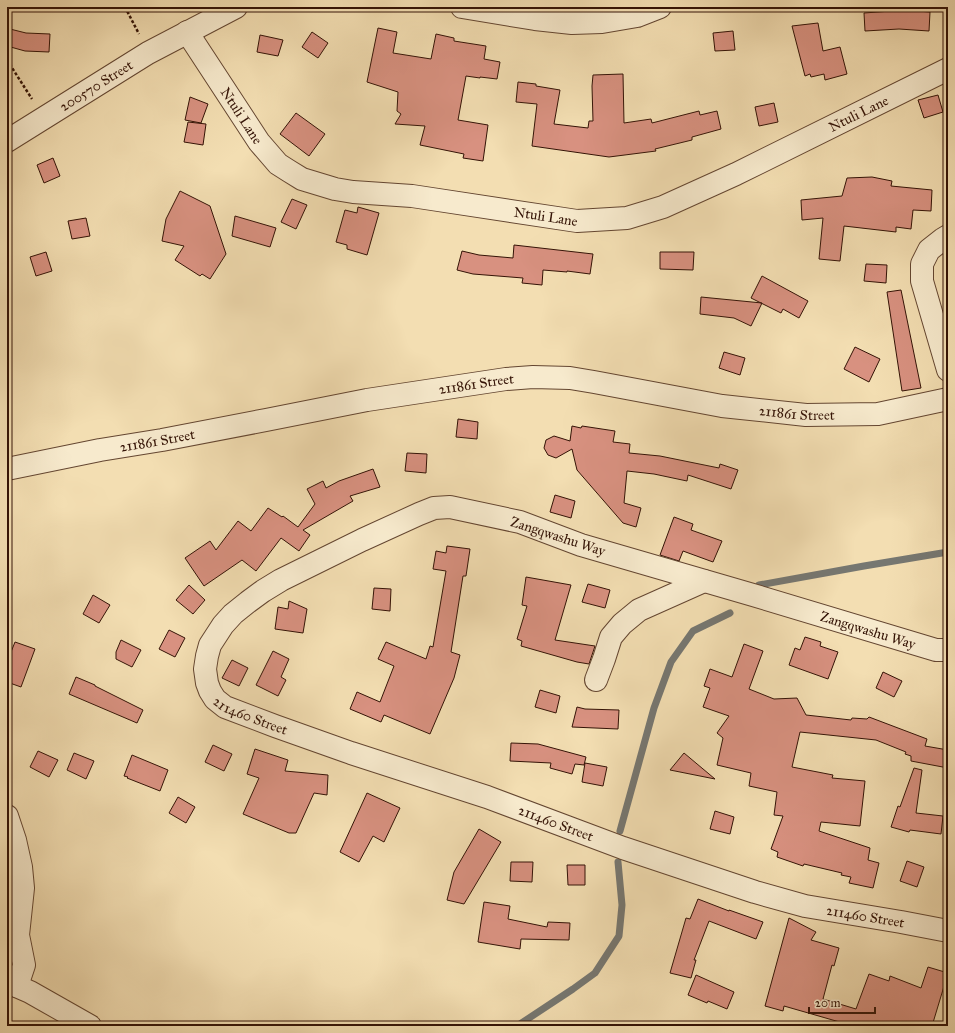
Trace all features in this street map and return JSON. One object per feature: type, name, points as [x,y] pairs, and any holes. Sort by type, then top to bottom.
[{"type":"street","name":"200570 Street","points":[[7,142],[148,53],[236,7]]},
{"type":"street","points":[[462,7],[572,23],[601,15],[637,16],[660,7]]},
{"type":"street","name":"Ntuli Lane","points":[[187,32],[269,155],[278,164],[302,179],[353,192],[412,196],[577,221],[627,218],[663,208],[736,174],[948,69]]},
{"type":"street","points":[[948,236],[929,250],[922,264],[922,281],[948,370]]},
{"type":"street","name":"211861 Street","points":[[7,469],[100,450],[162,440],[368,400],[506,379],[533,377],[570,378],[722,406],[806,415],[878,414],[947,406]]},
{"type":"street","name":"Zangqwashu Way","points":[[207,656],[210,645],[223,625],[238,610],[263,591],[281,580],[362,540],[434,508],[450,507],[520,522],[581,545],[936,650],[948,650]]},
{"type":"street","points":[[596,680],[611,637],[622,624],[639,610],[704,581]]},
{"type":"street","name":"211460 Street","points":[[207,656],[205,669],[207,683],[215,699],[226,707],[246,715],[351,753],[486,797],[623,848],[755,892],[805,906],[948,931]]},
{"type":"street","points":[[7,816],[15,840],[21,866],[23,888],[18,935],[24,965],[12,984],[30,992],[90,1026]]},
{"type":"path","name":"200570 Street","points":[[125,7],[148,53]]},
{"type":"path","name":"200570 Street","points":[[7,60],[44,118]]},
{"type":"building","points":[[905,10],[930,12],[929,31],[899,29],[865,31],[864,13]]},
{"type":"building","points":[[818,23],[823,51],[840,47],[847,74],[825,80],[824,74],[811,77],[810,74],[805,76],[792,26]]},
{"type":"building","points":[[378,28],[397,32],[393,53],[431,59],[436,34],[454,38],[454,41],[486,46],[484,59],[500,62],[497,79],[466,76],[458,120],[488,125],[483,161],[463,158],[464,154],[420,145],[425,126],[395,124],[401,114],[397,111],[398,92],[367,82]]},
{"type":"building","points":[[10,29],[26,33],[50,34],[49,52],[25,51],[7,46]]},
{"type":"building","points":[[733,31],[735,50],[715,51],[713,33]]},
{"type":"building","points":[[312,32],[328,43],[318,58],[302,47]]},
{"type":"building","points":[[260,35],[283,40],[278,56],[257,52]]},
{"type":"building","points":[[623,74],[624,123],[651,119],[652,123],[699,111],[700,115],[717,111],[721,129],[692,137],[692,140],[655,149],[656,151],[609,157],[532,146],[537,104],[516,102],[518,82],[536,84],[536,86],[560,90],[554,124],[588,128],[589,121],[593,121],[593,75]]},
{"type":"building","points":[[938,95],[943,112],[924,118],[918,100]]},
{"type":"building","points":[[190,97],[208,104],[201,123],[185,120]]},
{"type":"building","points":[[774,103],[778,122],[759,126],[755,107]]},
{"type":"building","points":[[296,113],[325,134],[309,156],[280,134]]},
{"type":"building","points":[[188,122],[206,124],[203,145],[184,142]]},
{"type":"building","points":[[53,158],[60,176],[44,183],[37,165]]},
{"type":"building","points":[[872,177],[892,181],[891,186],[932,190],[931,211],[913,210],[911,229],[896,227],[896,232],[844,226],[840,261],[819,259],[823,218],[802,220],[801,200],[842,196],[847,178]]},
{"type":"building","points":[[180,191],[210,206],[226,254],[210,279],[202,274],[200,276],[175,260],[184,246],[162,241],[166,219]]},
{"type":"building","points":[[292,199],[307,205],[296,229],[281,222]]},
{"type":"building","points":[[358,207],[379,213],[367,255],[347,249],[347,245],[336,242],[345,210],[357,213]]},
{"type":"building","points":[[235,216],[276,228],[270,247],[232,236]]},
{"type":"building","points":[[86,218],[90,236],[72,239],[68,221]]},
{"type":"building","points":[[514,245],[593,254],[590,274],[543,270],[542,285],[522,283],[523,278],[473,274],[457,270],[462,251],[479,255],[513,258]]},
{"type":"building","points":[[46,252],[52,271],[36,276],[30,257]]},
{"type":"building","points":[[660,252],[694,252],[693,270],[660,269]]},
{"type":"building","points":[[866,264],[887,265],[886,283],[864,281]]},
{"type":"building","points":[[762,276],[808,301],[799,318],[783,309],[781,313],[751,298]]},
{"type":"building","points":[[901,290],[921,388],[902,391],[887,292]]},
{"type":"building","points":[[701,297],[762,303],[751,326],[734,318],[700,314]]},
{"type":"building","points":[[855,347],[880,359],[869,382],[844,369]]},
{"type":"building","points":[[724,352],[745,358],[740,375],[719,368]]},
{"type":"building","points":[[458,419],[478,422],[477,439],[456,437]]},
{"type":"building","points":[[572,426],[615,431],[613,442],[630,444],[629,453],[660,456],[719,468],[720,464],[738,470],[731,489],[688,475],[687,481],[654,474],[627,471],[624,503],[641,508],[636,527],[623,523],[577,470],[572,449],[556,458],[548,455],[544,448],[546,440],[554,436],[570,441]]},
{"type":"building","points":[[407,453],[427,454],[426,473],[405,471]]},
{"type":"building","points":[[373,469],[380,487],[350,496],[353,501],[303,530],[310,535],[299,551],[281,538],[256,571],[242,560],[204,586],[185,558],[210,541],[216,550],[238,521],[251,531],[268,508],[282,517],[283,516],[298,527],[315,504],[307,489],[323,481],[326,488],[339,481]]},
{"type":"building","points":[[555,495],[575,501],[571,518],[550,512]]},
{"type":"building","points":[[674,517],[693,524],[691,530],[722,541],[713,562],[683,551],[679,561],[660,555]]},
{"type":"building","points":[[447,546],[470,549],[466,576],[463,576],[451,652],[460,655],[454,678],[430,734],[384,715],[381,722],[350,709],[357,692],[380,702],[394,666],[378,659],[386,642],[426,659],[430,646],[433,647],[446,571],[433,569],[436,551],[446,553]]},
{"type":"building","points":[[526,577],[571,585],[555,640],[595,646],[589,664],[521,646],[522,641],[517,639],[527,606],[522,605]]},
{"type":"building","points":[[588,584],[610,590],[605,608],[582,602]]},
{"type":"building","points":[[189,585],[205,600],[193,614],[176,600]]},
{"type":"building","points":[[374,588],[391,589],[390,611],[372,609]]},
{"type":"building","points":[[93,595],[110,605],[99,623],[83,614]]},
{"type":"building","points":[[289,601],[307,609],[303,633],[275,629],[278,607],[288,609]]},
{"type":"building","points":[[169,630],[185,638],[175,657],[159,649]]},
{"type":"building","points":[[805,637],[821,642],[820,646],[838,652],[828,679],[789,665],[795,648],[800,650]]},
{"type":"building","points":[[121,640],[141,650],[132,667],[116,659],[116,652]]},
{"type":"building","points":[[15,642],[35,649],[21,687],[7,682],[7,662]]},
{"type":"building","points":[[744,644],[763,651],[749,689],[774,699],[797,698],[806,715],[851,720],[852,718],[867,719],[869,717],[927,739],[925,746],[948,750],[948,768],[911,761],[911,756],[905,754],[906,752],[876,740],[800,732],[792,767],[833,775],[832,778],[865,781],[860,826],[821,822],[819,831],[870,848],[868,860],[879,863],[873,888],[849,883],[851,877],[841,875],[842,873],[804,864],[803,866],[777,857],[778,852],[771,849],[783,816],[774,815],[777,792],[749,786],[751,773],[717,765],[723,738],[717,733],[729,716],[703,707],[710,688],[704,686],[710,669],[732,677]]},
{"type":"building","points":[[273,651],[289,659],[281,677],[286,680],[278,696],[256,685]]},
{"type":"building","points":[[232,660],[248,668],[239,686],[222,678]]},
{"type":"building","points":[[883,672],[902,681],[894,697],[876,688]]},
{"type":"building","points":[[76,677],[95,685],[143,710],[137,723],[69,694]]},
{"type":"building","points":[[540,690],[560,696],[556,713],[535,707]]},
{"type":"building","points":[[577,707],[585,709],[619,710],[618,729],[572,727]]},
{"type":"building","points":[[511,743],[538,744],[586,757],[584,765],[575,764],[572,774],[550,768],[551,763],[510,761]]},
{"type":"building","points":[[213,745],[232,754],[224,771],[205,762]]},
{"type":"building","points":[[255,749],[288,760],[285,771],[328,775],[327,795],[314,793],[296,833],[289,833],[243,814],[259,778],[247,774]]},
{"type":"building","points":[[38,751],[58,760],[49,777],[30,767]]},
{"type":"building","points":[[74,753],[94,761],[86,779],[67,770]]},
{"type":"building","points":[[684,753],[715,779],[670,770]]},
{"type":"building","points":[[132,755],[168,770],[160,791],[124,776]]},
{"type":"building","points":[[585,763],[607,767],[603,786],[582,782]]},
{"type":"building","points":[[914,768],[922,770],[916,813],[943,816],[941,834],[910,830],[909,832],[891,827]]},
{"type":"building","points":[[367,793],[400,808],[384,842],[373,836],[359,862],[340,852]]},
{"type":"building","points":[[178,797],[195,807],[186,823],[169,813]]},
{"type":"building","points":[[715,811],[734,817],[730,834],[710,829]]},
{"type":"building","points":[[479,829],[501,842],[464,904],[447,900],[454,872]]},
{"type":"building","points":[[907,861],[924,867],[917,887],[900,881]]},
{"type":"building","points":[[511,862],[533,862],[532,882],[510,881]]},
{"type":"building","points":[[567,865],[585,865],[585,885],[568,885]]},
{"type":"building","points":[[698,899],[763,922],[756,939],[709,921],[694,960],[696,960],[691,978],[670,973],[686,918],[690,919]]},
{"type":"building","points":[[484,902],[510,906],[508,919],[547,927],[548,922],[570,923],[569,940],[521,939],[520,949],[478,942]]},
{"type":"building","points":[[789,918],[816,932],[811,940],[839,948],[834,966],[832,965],[823,999],[856,1009],[869,974],[889,981],[890,976],[921,988],[928,967],[948,973],[932,1026],[849,1026],[850,1025],[784,1006],[783,1011],[765,1006]]},
{"type":"building","points":[[696,975],[734,992],[727,1009],[688,995]]},
{"type":"waterway","points":[[759,585],[948,552]]},
{"type":"waterway","points":[[620,831],[654,708],[671,662],[693,631],[730,613]]},
{"type":"waterway","points":[[517,1026],[595,973],[619,936],[622,905],[618,862]]}]
